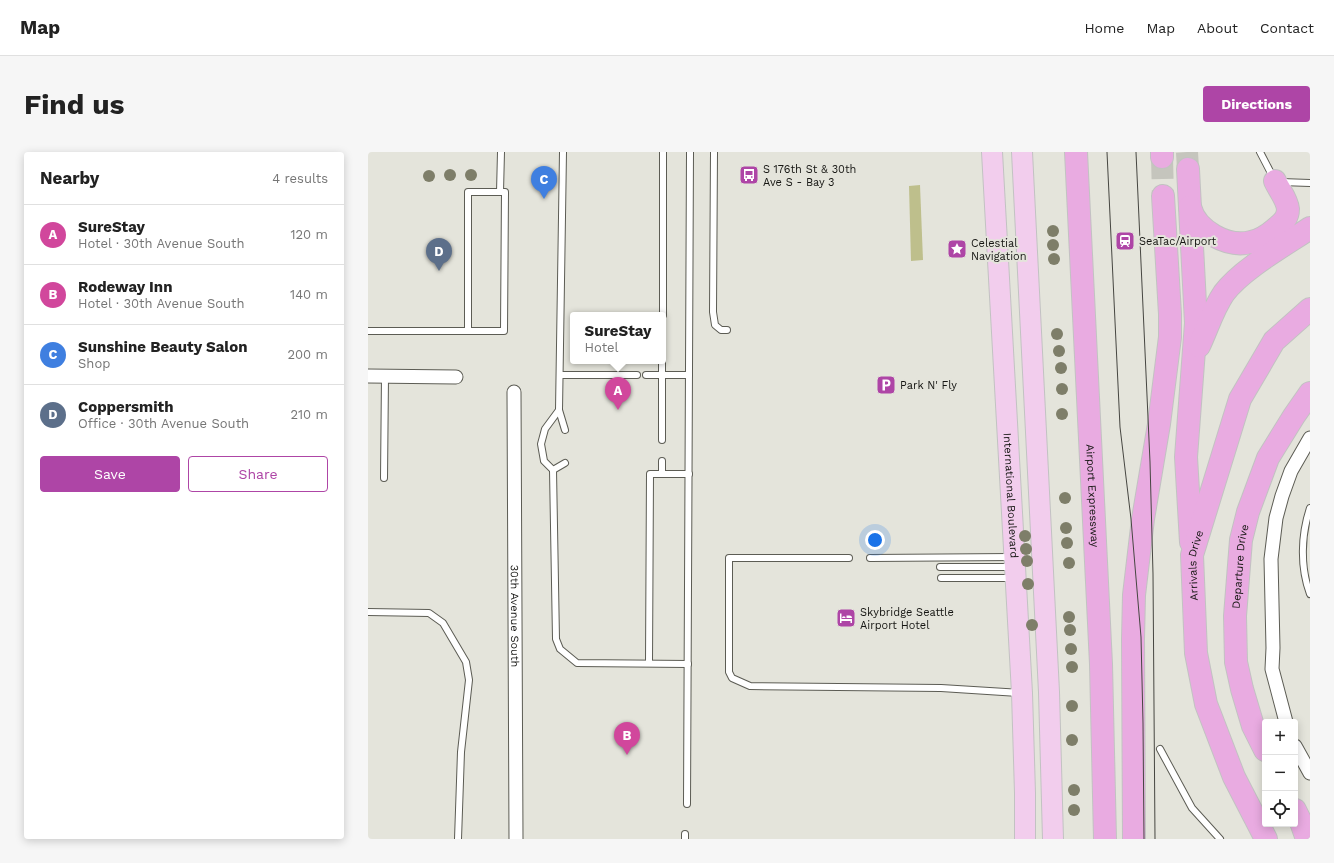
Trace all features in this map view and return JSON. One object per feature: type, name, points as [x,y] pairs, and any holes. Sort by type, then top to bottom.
[{"type":"highway","name":"Airport Expressway","points":[[1076,152],[1101,664],[1105,839]]},
{"type":"highway","points":[[1189,171],[1196,323],[1186,457],[1192,556]]},
{"type":"highway","points":[[1190,206],[1195,220],[1210,233],[1226,241],[1234,243],[1251,242],[1266,236],[1283,223],[1286,218],[1288,209],[1287,204],[1274,181]]},
{"type":"highway","points":[[1134,839],[1134,596],[1142,526],[1159,424],[1170,337],[1163,196]]},
{"type":"highway","points":[[1194,358],[1217,304],[1225,292],[1236,280],[1310,228]]},
{"type":"highway","points":[[1260,262],[1310,241]]},
{"type":"highway","name":"Arrivals Drive","points":[[1266,839],[1234,777],[1206,704],[1196,653],[1192,556],[1240,399],[1274,341],[1310,309]]},
{"type":"highway","name":"Departure Drive","points":[[1262,744],[1253,726],[1236,662],[1235,616],[1241,540],[1248,512],[1268,458],[1309,394]]},
{"type":"highway","points":[[1298,816],[1306,839]]},
{"type":"main road","name":"International Boulevard","points":[[992,152],[1022,692],[1025,839]]},
{"type":"main road","points":[[1022,152],[1049,692],[1053,839]]},
{"type":"main road","points":[[1022,692],[1049,692]]},
{"type":"street","points":[[368,376],[456,377]]},
{"type":"street","name":"30th Avenue South","points":[[514,392],[516,839]]},
{"type":"street","points":[[1285,719],[1272,669],[1271,559],[1276,518],[1282,496],[1291,472],[1310,438]]},
{"type":"street","points":[[1298,751],[1310,773]]},
{"type":"lane","points":[[500,192],[501,152]]},
{"type":"lane","points":[[563,152],[559,410],[565,430]]},
{"type":"lane","points":[[662,312],[663,152]]},
{"type":"lane","points":[[687,804],[690,152]]},
{"type":"lane","points":[[714,152],[713,312],[715,325],[721,330],[727,330]]},
{"type":"lane","points":[[1260,152],[1274,181],[1310,183]]},
{"type":"lane","points":[[368,331],[468,331],[504,331],[505,192],[468,192],[468,331]]},
{"type":"lane","points":[[662,364],[662,440]]},
{"type":"lane","points":[[560,375],[638,375]]},
{"type":"lane","points":[[646,375],[689,375]]},
{"type":"lane","points":[[384,376],[384,478]]},
{"type":"lane","points":[[559,410],[545,429],[541,444],[544,461],[553,470],[556,639],[560,649],[577,663],[688,664]]},
{"type":"lane","points":[[662,461],[662,474]]},
{"type":"lane","points":[[553,470],[565,463]]},
{"type":"lane","points":[[649,663],[650,474],[689,474]]},
{"type":"lane","points":[[1310,508],[1305,524],[1303,540],[1304,564],[1310,594]]},
{"type":"lane","points":[[870,558],[939,556],[1015,567]]},
{"type":"lane","points":[[849,558],[729,558],[729,672],[732,678],[750,686],[941,688],[1022,692]]},
{"type":"lane","points":[[940,567],[1015,567]]},
{"type":"lane","points":[[941,578],[1015,567]]},
{"type":"lane","points":[[368,612],[429,613],[443,622],[466,662],[469,680],[461,752],[458,839]]},
{"type":"lane","points":[[1160,750],[1192,808],[1220,839]]},
{"type":"green space","points":[[920,185],[923,260],[911,261],[909,186]]},
{"type":"tunnel","points":[[1187,152],[1188,169]]},
{"type":"tunnel","points":[[1162,157],[1163,196]]},
{"type":"tram line","points":[[1107,152],[1120,427],[1131,519],[1141,637],[1144,839]]},
{"type":"tram line","points":[[1136,152],[1150,462],[1153,574],[1155,839]]},
{"type":"place","name":"S 176th St & 30th Ave S - Bay 3","points":[[749,175]]},
{"type":"place","name":"Sunshine Beauty Salon","points":[[544,199]]},
{"type":"place","name":"SeaTac/Airport","points":[[1125,241]]},
{"type":"place","name":"Celestial Navigation","points":[[957,249]]},
{"type":"place","name":"Coppersmith","points":[[439,271]]},
{"type":"place","name":"Park N' Fly","points":[[886,385]]},
{"type":"place","name":"SureStay","points":[[618,410]]},
{"type":"place","name":"Skybridge Seattle Airport Hotel","points":[[846,618]]},
{"type":"place","name":"Rodeway Inn","points":[[627,755]]}]
